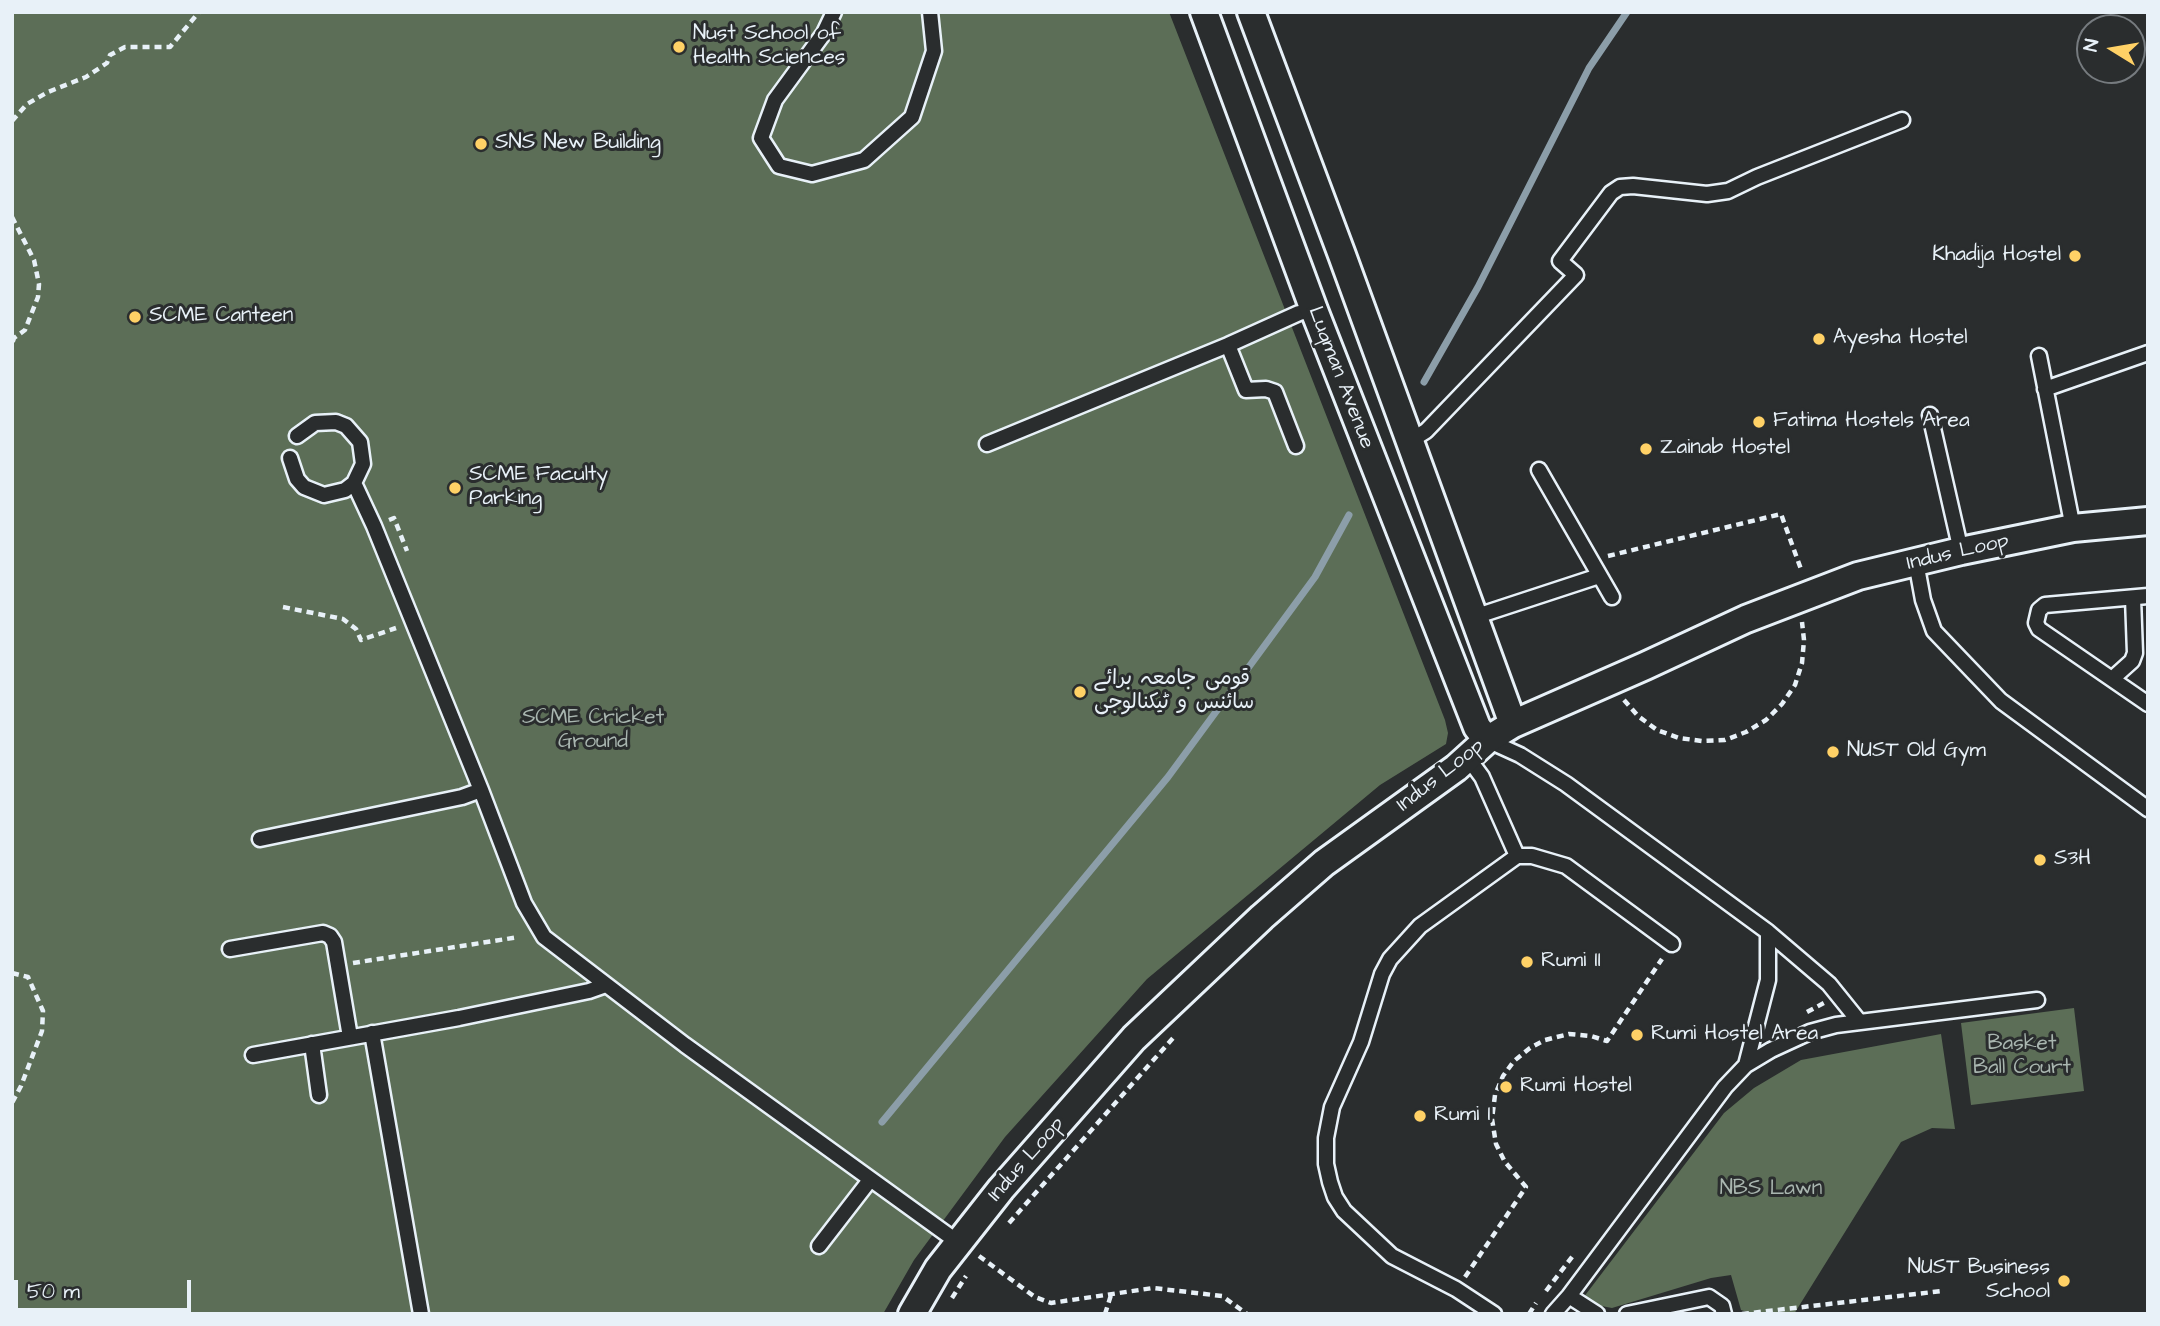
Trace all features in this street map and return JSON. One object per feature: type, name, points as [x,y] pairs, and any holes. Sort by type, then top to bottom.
[{"type":"street","name":"Luqman Avenue","points":[[1205,12],[1314,310],[1477,727],[1478,749]]},
{"type":"street","name":"Luqman Avenue","points":[[1251,12],[1513,724]]},
{"type":"street","name":"Indus Loop","points":[[912,1314],[937,1269],[969,1250],[1001,1189],[1133,1038],[1324,863],[1513,724],[1746,619],[1858,576],[2073,528],[2148,521]]},
{"type":"lane","points":[[834,12],[824,33],[775,100],[761,138],[779,166],[812,174],[864,160],[912,117],[933,51],[930,12]]},
{"type":"lane","points":[[1410,441],[1426,431],[1576,275],[1560,261],[1611,193],[1620,187],[1707,194],[1728,191],[1902,120]]},
{"type":"lane","points":[[987,444],[1299,313],[1314,310]]},
{"type":"lane","points":[[1228,345],[1246,390],[1266,388],[1275,392],[1296,446]]},
{"type":"lane","points":[[2045,389],[2148,352]]},
{"type":"lane","points":[[2039,356],[2073,528]]},
{"type":"lane","points":[[1930,415],[1961,551]]},
{"type":"lane","points":[[290,458],[297,479],[314,492],[335,494],[354,483],[363,464],[360,442],[346,426],[325,421],[305,428],[297,436]]},
{"type":"lane","points":[[1539,470],[1612,597]]},
{"type":"lane","points":[[354,483],[481,790],[524,903],[544,937],[870,1180],[969,1250]]},
{"type":"lane","points":[[1916,562],[1923,600],[1934,631],[2001,701],[2148,809]]},
{"type":"lane","points":[[1474,617],[1600,576]]},
{"type":"lane","points":[[2112,679],[2132,661],[2141,597],[2052,604],[2039,610],[2036,616],[2039,629],[2148,704]]},
{"type":"lane","points":[[2132,661],[2148,662]]},
{"type":"lane","points":[[1517,856],[1482,777],[1478,749],[1520,755],[1566,784],[1768,932],[1829,984],[1858,1020]]},
{"type":"lane","points":[[261,839],[462,797],[481,790]]},
{"type":"lane","points":[[1494,1314],[1456,1289],[1392,1256],[1344,1211],[1335,1197],[1326,1164],[1326,1138],[1332,1107],[1361,1042],[1373,1007],[1376,988],[1390,959],[1420,926],[1517,856],[1532,856],[1566,866],[1672,944]]},
{"type":"lane","points":[[1746,1065],[1768,980],[1768,932]]},
{"type":"lane","points":[[230,949],[323,933],[330,936],[334,942],[349,1037]]},
{"type":"lane","points":[[253,1055],[472,1016],[589,992],[606,985]]},
{"type":"lane","points":[[1553,1314],[1725,1087],[1746,1065],[1810,1032],[1858,1020],[2037,1000]]},
{"type":"lane","points":[[372,1033],[421,1314]]},
{"type":"lane","points":[[312,1044],[319,1095]]},
{"type":"lane","points":[[818,1246],[870,1180]]},
{"type":"lane","points":[[1569,1296],[1597,1314]]},
{"type":"lane","points":[[1627,1314],[1658,1310],[1709,1297],[1722,1306],[1724,1314]]},
{"type":"path","points":[[12,121],[27,104],[48,92],[86,77],[107,64],[110,55],[125,47],[170,47],[199,12]]},
{"type":"path","points":[[12,217],[34,260],[39,284],[38,297],[25,330],[14,338],[12,344]]},
{"type":"path","points":[[1590,560],[1781,514],[1804,579]]},
{"type":"path","points":[[374,526],[394,518],[409,556]]},
{"type":"path","points":[[283,607],[343,619],[356,629],[361,640],[396,628]]},
{"type":"path","points":[[391,616],[401,640]]},
{"type":"path","points":[[1623,699],[1657,730],[1679,738],[1725,740],[1746,733],[1766,720],[1782,704],[1795,685],[1802,663],[1804,640],[1802,617],[1792,620]]},
{"type":"path","points":[[1612,704],[1635,693]]},
{"type":"path","points":[[514,926],[519,937],[528,944]]},
{"type":"path","points":[[338,966],[519,937]]},
{"type":"path","points":[[1456,1289],[1526,1187],[1505,1162],[1496,1144],[1492,1119],[1495,1095],[1503,1076],[1522,1054],[1545,1040],[1569,1034],[1607,1041],[1672,944]]},
{"type":"path","points":[[12,973],[28,977],[43,1012],[42,1031],[12,1103]]},
{"type":"path","points":[[969,1250],[1035,1297],[1051,1303],[1153,1288],[1222,1296],[1247,1314]]},
{"type":"path","points":[[1741,1314],[1942,1291]]},
{"type":"path","points":[[1105,1314],[1111,1295]]},
{"type":"green space","name":"SCME Cricket Ground","points":[[12,12],[1169,12],[1445,720],[1448,733],[1446,744],[1380,785],[1147,979],[1005,1137],[914,1260],[883,1314],[12,1314]]},
{"type":"green space","name":"Basket Ball Court","points":[[2074,1008],[2084,1091],[1971,1105],[1961,1023]]},
{"type":"green space","name":"NBS Lawn","points":[[1941,1034],[1955,1129],[1932,1128],[1901,1142],[1794,1314],[1753,1314],[1741,1310],[1731,1275],[1711,1278],[1612,1308],[1580,1302],[1724,1113],[1754,1088],[1801,1060]]},
{"type":"waterway","points":[[1424,382],[1478,287],[1589,68],[1627,12]]},
{"type":"waterway","points":[[882,1122],[1168,777],[1315,577],[1349,515]]},
{"type":"place","name":"Nust School of Health Sciences","points":[[679,47]]},
{"type":"place","name":"SNS New Building","points":[[481,144]]},
{"type":"place","name":"Khadija Hostel","points":[[2075,256]]},
{"type":"place","name":"SCME Canteen","points":[[135,317]]},
{"type":"place","name":"Ayesha Hostel","points":[[1819,339]]},
{"type":"place","name":"Fatima Hostels Area","points":[[1759,422]]},
{"type":"place","name":"Zainab Hostel","points":[[1646,449]]},
{"type":"place","name":"SCME Faculty Parking","points":[[455,488]]},
{"type":"place","name":"قومی جامعہ برائے سائنس و ٹیکنالوجی","points":[[1080,692]]},
{"type":"place","name":"NUST Old Gym","points":[[1833,752]]},
{"type":"place","name":"S3H","points":[[2040,860]]},
{"type":"place","name":"Rumi II","points":[[1527,962]]},
{"type":"place","name":"Rumi Hostel Area","points":[[1637,1035]]},
{"type":"place","name":"Rumi Hostel","points":[[1506,1087]]},
{"type":"place","name":"Rumi I","points":[[1420,1116]]},
{"type":"place","name":"NUST Business School","points":[[2064,1281]]}]
